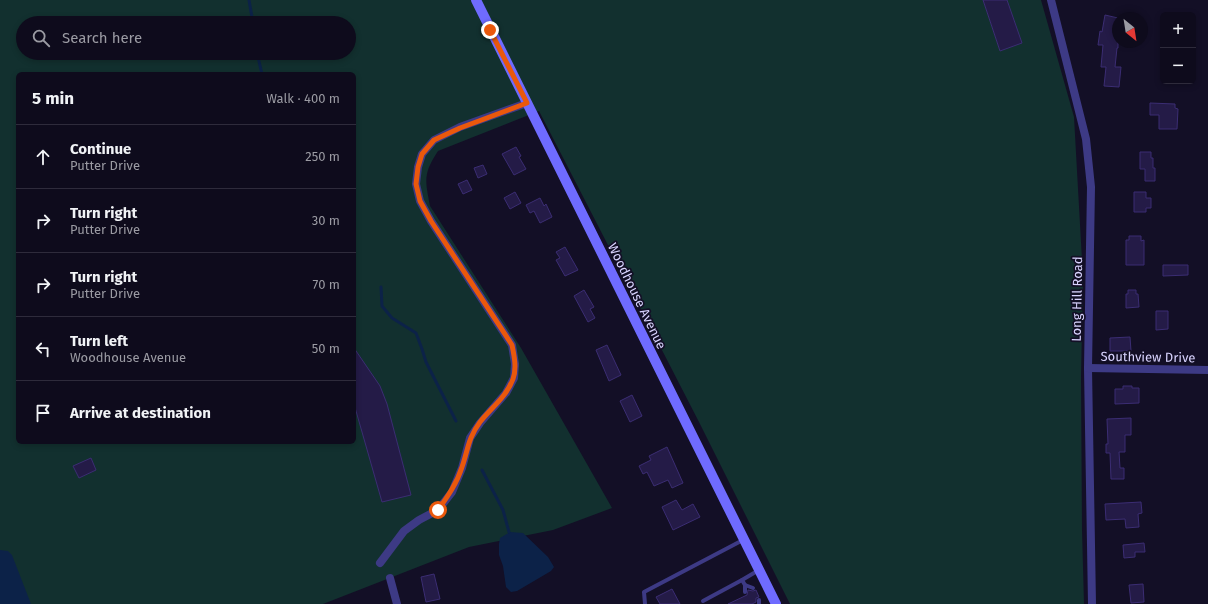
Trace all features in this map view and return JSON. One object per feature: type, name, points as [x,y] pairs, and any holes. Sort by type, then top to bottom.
[{"type":"main road","name":"Woodhouse Avenue","points":[[476,0],[776,604]]},
{"type":"street","name":"Long Hill Road","points":[[1051,0],[1086,140],[1090,171],[1088,368],[1092,604]]},
{"type":"street","points":[[380,563],[404,531],[419,520],[438,510],[452,492],[462,468],[470,438],[480,422],[506,393],[514,378],[515,364],[512,345],[431,221],[420,201],[416,184],[418,167],[422,154],[434,140],[460,128],[527,103]]},
{"type":"street","name":"Southview Drive","points":[[1088,368],[1208,370]]},
{"type":"street","points":[[390,578],[397,604]]},
{"type":"lane","points":[[644,604],[644,592],[744,540]]},
{"type":"lane","points":[[703,601],[759,570]]},
{"type":"lane","points":[[742,580],[745,585],[745,592]]},
{"type":"lane","points":[[745,585],[753,588]]},
{"type":"green space","points":[[0,0],[1041,0],[1074,117],[1083,278],[1081,377],[1084,604],[790,604],[699,422],[539,111],[438,151],[426,177],[428,197],[430,206],[521,348],[612,508],[553,530],[469,547],[323,604],[0,604]]},
{"type":"water","points":[[510,532],[523,533],[548,557],[554,567],[551,571],[517,591],[511,592],[506,587],[503,566],[499,555],[500,538]]},
{"type":"water","points":[[0,550],[8,551],[12,555],[31,604],[0,604]]},
{"type":"building","points":[[983,0],[1007,0],[1022,43],[1000,51]]},
{"type":"building","points":[[1105,15],[1112,17],[1112,48],[1117,48],[1115,67],[1121,67],[1119,87],[1104,86],[1106,67],[1101,67],[1103,45],[1098,45],[1100,31],[1102,32]]},
{"type":"building","points":[[1150,103],[1175,104],[1175,108],[1178,109],[1177,129],[1159,129],[1159,115],[1150,115]]},
{"type":"building","points":[[516,147],[521,156],[519,157],[526,169],[514,175],[502,154]]},
{"type":"building","points":[[1140,152],[1151,152],[1151,158],[1153,158],[1153,168],[1155,168],[1155,181],[1145,181],[1145,169],[1140,169]]},
{"type":"building","points":[[483,165],[487,174],[478,178],[474,168]]},
{"type":"building","points":[[467,180],[472,190],[463,194],[458,184]]},
{"type":"building","points":[[515,192],[521,203],[510,209],[504,198]]},
{"type":"building","points":[[1134,192],[1146,192],[1146,198],[1151,198],[1151,208],[1146,208],[1146,212],[1134,212]]},
{"type":"building","points":[[540,198],[544,206],[546,204],[552,217],[540,223],[534,211],[530,213],[526,205]]},
{"type":"building","points":[[1129,236],[1141,236],[1141,241],[1144,240],[1144,265],[1126,265],[1126,240],[1129,240]]},
{"type":"building","points":[[565,247],[578,270],[565,276],[556,260],[560,258],[556,252]]},
{"type":"building","points":[[1163,265],[1188,265],[1188,275],[1163,276]]},
{"type":"building","points":[[584,290],[594,307],[590,309],[595,318],[588,322],[574,296]]},
{"type":"building","points":[[1128,290],[1136,290],[1136,294],[1138,294],[1139,307],[1126,308],[1126,294],[1128,294]]},
{"type":"building","points":[[1156,311],[1168,311],[1168,329],[1156,330]]},
{"type":"building","points":[[1130,337],[1131,351],[1110,351],[1110,338]]},
{"type":"building","points":[[607,345],[621,375],[609,381],[596,350]]},
{"type":"building","points":[[356,351],[380,386],[387,404],[411,495],[382,502],[356,411]]},
{"type":"building","points":[[1123,386],[1139,388],[1139,403],[1115,404],[1115,389],[1123,389]]},
{"type":"building","points":[[632,395],[642,416],[630,422],[620,401]]},
{"type":"building","points":[[1131,418],[1131,435],[1125,435],[1125,452],[1119,452],[1120,468],[1124,468],[1124,479],[1111,479],[1110,453],[1106,453],[1106,444],[1108,444],[1107,419]]},
{"type":"building","points":[[667,447],[683,483],[672,488],[668,480],[654,486],[647,472],[643,474],[639,466],[651,460],[649,456]]},
{"type":"building","points":[[91,458],[96,470],[79,478],[73,466]]},
{"type":"building","points":[[676,500],[682,510],[693,504],[700,517],[673,530],[662,507]]},
{"type":"building","points":[[1141,502],[1142,513],[1138,514],[1139,527],[1126,528],[1125,519],[1106,520],[1105,504]]},
{"type":"building","points":[[1144,543],[1145,552],[1135,552],[1135,557],[1124,558],[1123,545]]},
{"type":"building","points":[[434,574],[440,599],[426,602],[421,577]]},
{"type":"building","points":[[1143,584],[1144,602],[1131,603],[1129,585]]},
{"type":"building","points":[[672,589],[680,604],[660,604],[656,597]]},
{"type":"building","points":[[748,590],[756,590],[759,597],[756,598],[756,602],[752,604],[728,604],[747,595]]},
{"type":"waterway","points":[[249,0],[252,16]]},
{"type":"waterway","points":[[259,60],[262,72]]},
{"type":"waterway","points":[[381,287],[382,306],[392,318],[416,333],[426,362],[456,421]]},
{"type":"waterway","points":[[482,470],[503,510],[509,532]]},
{"type":"route","points":[[438,510],[452,492],[462,468],[470,438],[480,422],[506,393],[514,378],[515,364],[512,345],[431,221],[420,201],[416,184],[418,167],[422,154],[434,140],[460,128],[527,103],[490,30]]}]
